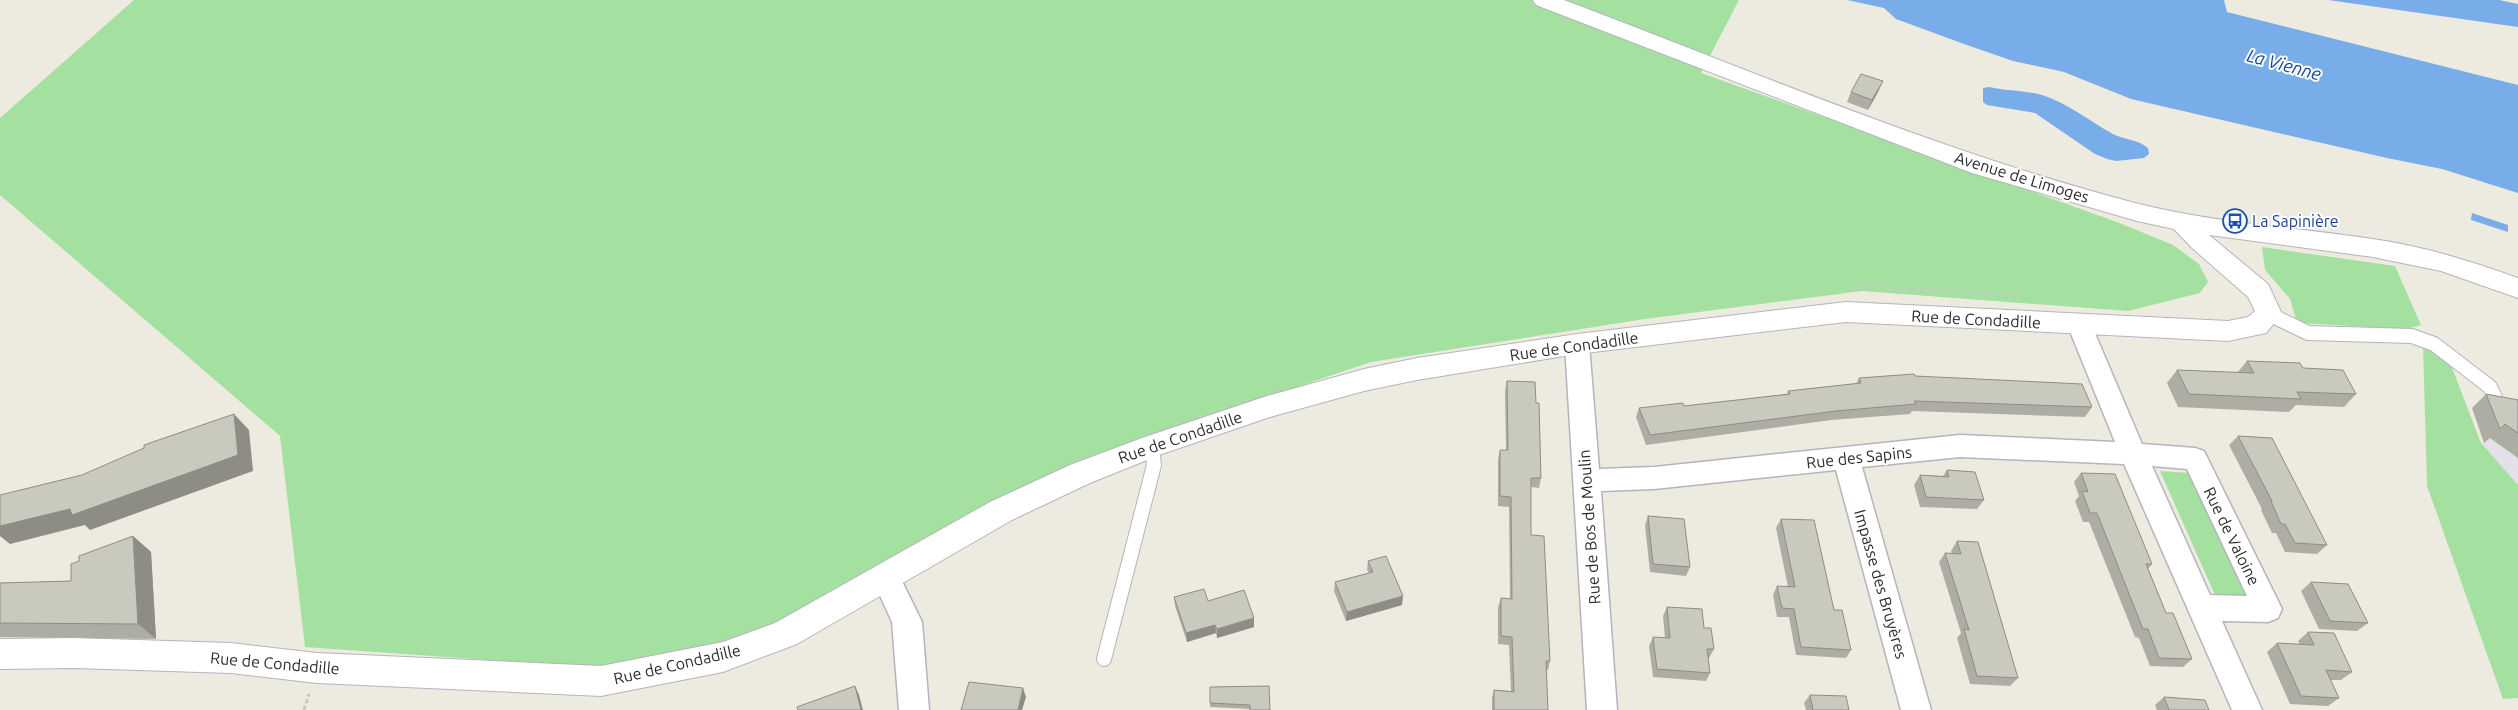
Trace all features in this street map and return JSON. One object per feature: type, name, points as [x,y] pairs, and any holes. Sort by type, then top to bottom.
[{"type":"street","name":"Avenue de Limoges","points":[[1544,0],[1981,167],[2137,212],[2184,222],[2382,250],[2444,262],[2518,288]]},
{"type":"street","points":[[2184,222],[2201,242],[2259,290],[2269,314]]},
{"type":"street","name":"Rue de Condadille","points":[[0,654],[75,653],[231,658],[317,668],[601,681],[732,654],[786,634],[1001,511],[1080,474],[1152,446],[1267,407],[1364,380],[1417,369],[1577,344],[1846,312],[2228,331],[2256,326],[2269,314]]},
{"type":"street","points":[[2079,324],[2133,454],[2247,710]]},
{"type":"street","name":"Rue de Bos de Moulin","points":[[1577,344],[1602,710]]},
{"type":"street","name":"Rue des Sapins","points":[[1585,480],[1654,478],[1960,446],[2133,454]]},
{"type":"street","name":"Rue de Valoine","points":[[2133,454],[2195,459],[2268,609],[2203,608]]},
{"type":"street","name":"Impasse des Bruyères","points":[[1846,458],[1916,710]]},
{"type":"street","points":[[886,578],[907,622],[914,710]]},
{"type":"lane","points":[[2269,314],[2308,333],[2412,336],[2434,344],[2490,387],[2495,398]]},
{"type":"lane","points":[[1104,659],[1154,466],[1152,446]]},
{"type":"shaded area","points":[[2518,419],[2518,485],[2481,443]]},
{"type":"green space","points":[[134,0],[1739,0],[1701,73],[2117,222],[2173,245],[2199,264],[2208,282],[2200,293],[2128,311],[1862,291],[1645,319],[1371,362],[1136,441],[775,625],[707,651],[618,669],[305,647],[280,436],[0,195],[0,118]]},
{"type":"green space","points":[[2262,247],[2395,266],[2421,325],[2407,329],[2297,323],[2290,299],[2265,270]]},
{"type":"green space","points":[[2423,346],[2449,360],[2481,443],[2518,485],[2518,698],[2503,699],[2427,486]]},
{"type":"green space","points":[[2160,471],[2190,473],[2248,597],[2215,595]]},
{"type":"water","name":"La Vienne","points":[[1847,0],[2224,0],[2227,12],[2518,85],[2518,193],[2442,169],[2131,99],[2064,72],[2013,61],[1896,19],[1884,8]]},
{"type":"water","points":[[2328,0],[2499,0],[2518,4],[2518,27]]},
{"type":"water","points":[[1989,87],[2035,93],[2052,98],[2113,134],[2144,145],[2148,148],[2149,154],[2144,158],[2116,161],[2095,154],[2035,113],[1987,105],[1983,102],[1983,88]]},
{"type":"water","points":[[2472,213],[2508,225],[2508,232],[2471,220]]},
{"type":"building","points":[[1861,74],[1883,81],[1872,100],[1851,92]]},
{"type":"building","points":[[2247,361],[2300,363],[2303,368],[2343,370],[2356,394],[2297,392],[2301,399],[2189,394],[2177,370],[2254,373]]},
{"type":"building","points":[[1914,374],[1915,376],[2082,384],[2092,407],[1914,401],[1916,404],[1836,411],[1650,435],[1639,408],[1683,403],[1684,406],[1790,394],[1788,391],[1861,383],[1859,378]]},
{"type":"building","points":[[1507,381],[1535,382],[1536,403],[1539,403],[1541,478],[1531,478],[1531,535],[1544,536],[1550,661],[1546,661],[1548,710],[1494,710],[1494,690],[1514,692],[1512,637],[1501,636],[1501,598],[1512,599],[1511,497],[1500,496],[1500,450],[1508,450]]},
{"type":"building","points":[[2486,394],[2518,400],[2518,433],[2505,424],[2500,429]]},
{"type":"building","points":[[234,414],[238,455],[72,515],[70,509],[0,526],[0,495],[82,475],[144,448],[144,445]]},
{"type":"building","points":[[2238,436],[2272,438],[2327,545],[2295,543],[2285,524],[2281,524],[2272,501]]},
{"type":"building","points":[[1947,470],[1975,472],[1984,500],[1926,497],[1920,475],[1949,477]]},
{"type":"building","points":[[2081,473],[2115,474],[2152,564],[2146,564],[2166,613],[2173,613],[2192,659],[2159,658],[2148,629],[2143,629],[2097,513],[2090,513],[2082,491],[2088,492]]},
{"type":"building","points":[[1648,516],[1684,519],[1690,567],[1653,564]]},
{"type":"building","points":[[1781,519],[1814,520],[1834,610],[1842,610],[1851,650],[1801,647],[1794,609],[1782,608],[1777,586],[1795,587]]},
{"type":"building","points":[[133,536],[138,624],[0,623],[0,583],[71,581],[71,564],[79,561],[79,556]]},
{"type":"building","points":[[1957,541],[1978,542],[2018,678],[1977,676],[1964,629],[1969,630],[1945,553],[1961,554]]},
{"type":"building","points":[[1386,556],[1403,596],[1347,612],[1335,582],[1373,572],[1368,561]]},
{"type":"building","points":[[2311,582],[2348,584],[2368,623],[2330,621]]},
{"type":"building","points":[[1204,589],[1208,601],[1244,590],[1254,618],[1217,629],[1215,625],[1186,633],[1174,597]]},
{"type":"building","points":[[1667,607],[1702,609],[1704,628],[1711,628],[1714,649],[1707,649],[1710,673],[1657,669],[1653,637],[1670,638]]},
{"type":"building","points":[[2308,632],[2334,633],[2352,672],[2326,670],[2339,698],[2301,696],[2277,643],[2314,645]]},
{"type":"building","points":[[969,682],[1023,688],[1018,710],[961,710]]},
{"type":"building","points":[[855,686],[861,710],[798,710],[797,707]]},
{"type":"building","points":[[1269,686],[1270,710],[1250,710],[1250,705],[1210,703],[1210,687]]},
{"type":"building","points":[[1810,695],[1846,696],[1849,710],[1813,710]]},
{"type":"building","points":[[2164,697],[2205,700],[2209,710],[2169,710]]},
{"type":"place","name":"La Sapinière","points":[[2235,221]]}]
